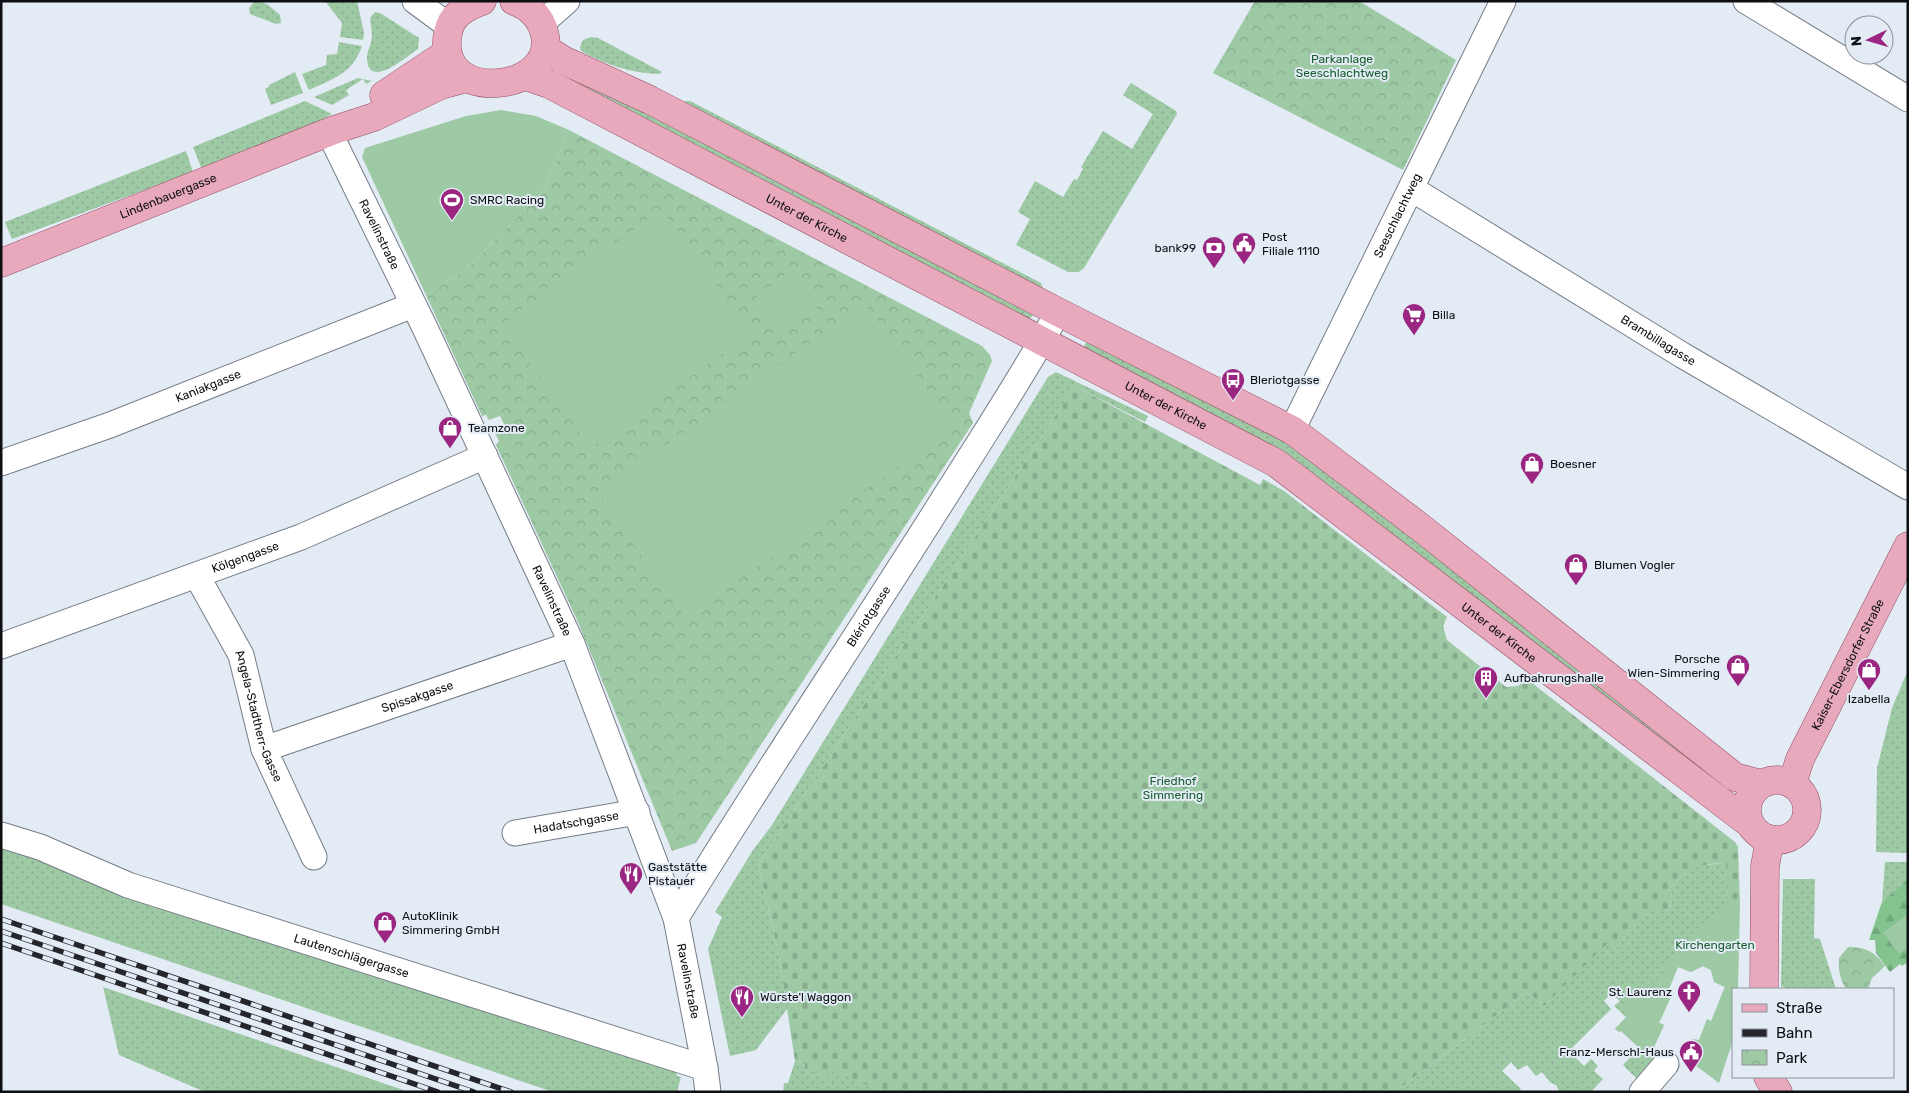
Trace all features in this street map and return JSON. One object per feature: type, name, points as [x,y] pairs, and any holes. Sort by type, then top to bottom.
[{"type":"main road","points":[[464,9],[447,53],[453,68],[467,78],[482,83],[506,83],[526,76],[537,64],[532,16]]},
{"type":"main road","points":[[532,16],[572,64],[650,100],[1058,312],[1292,430],[1420,527],[1735,776],[1761,784]]},
{"type":"main road","name":"Lindenbauergasse","points":[[332,131],[447,53]]},
{"type":"main road","name":"Unter der Kirche","points":[[526,76],[549,84],[1276,462],[1759,831]]},
{"type":"main road","name":"Lindenbauergasse","points":[[1,263],[332,131],[374,117],[441,85],[467,78]]},
{"type":"main road","name":"Kaiser-Ebersdorfer Straße","points":[[1792,784],[1800,758],[1908,546]]},
{"type":"main road","points":[[1759,831],[1779,840],[1796,833],[1806,817],[1804,798],[1792,784],[1776,780],[1761,784],[1754,790],[1746,806],[1759,831],[1765,866],[1764,988]]},
{"type":"main road","points":[[1769,1078],[1778,1092]]},
{"type":"street","points":[[415,1],[464,9]]},
{"type":"street","points":[[532,16],[567,1]]},
{"type":"street","name":"Seeschlachtweg","points":[[1292,430],[1503,1]]},
{"type":"street","points":[[1746,1],[1908,99]]},
{"type":"street","name":"Ravelinstraße","points":[[332,131],[572,644],[676,918],[707,1080]]},
{"type":"street","name":"Brambillagasse","points":[[1412,189],[1682,355],[1908,487]]},
{"type":"street","name":"Kaniakgasse","points":[[1,463],[110,425],[414,305]]},
{"type":"street","name":"Blériotgasse","points":[[676,918],[1042,341],[1058,312]]},
{"type":"street","name":"Kölgengasse","points":[[1,646],[301,537],[485,456]]},
{"type":"street","name":"Angela-Stadtherr-Gasse","points":[[198,576],[241,655],[264,749],[314,857]]},
{"type":"street","name":"Spissakgasse","points":[[264,749],[572,644]]},
{"type":"street","name":"Hadatschgasse","points":[[515,832],[637,812]]},
{"type":"street","name":"Lautenschlägergasse","points":[[1,835],[40,847],[128,884],[707,1080]]},
{"type":"street","points":[[1642,1092],[1666,1064]]},
{"type":"green space","points":[[255,1],[267,4],[280,15],[281,23],[276,24],[250,14],[249,8]]},
{"type":"green space","points":[[325,1],[357,1],[364,33],[363,40],[340,37],[342,23]]},
{"type":"green space","name":"Parkanlage Seeschlachtweg","points":[[1255,1],[1359,1],[1456,60],[1403,170],[1213,73]]},
{"type":"green space","points":[[375,12],[380,13],[419,38],[418,49],[397,64],[380,72],[373,72],[369,67],[367,57],[372,36],[370,18]]},
{"type":"green space","points":[[591,37],[598,38],[662,72],[659,74],[629,70],[590,56],[581,51],[580,47],[583,40]]},
{"type":"green space","points":[[339,42],[362,46],[348,69],[309,90],[302,74],[326,65],[327,55],[337,54]]},
{"type":"green space","points":[[565,70],[1035,313],[1029,320],[559,79]]},
{"type":"green space","points":[[295,72],[303,93],[271,105],[265,89],[269,85]]},
{"type":"green space","points":[[358,78],[363,79],[346,90],[349,95],[332,105],[314,97]]},
{"type":"green space","points":[[363,79],[372,81],[366,84]]},
{"type":"green space","points":[[1131,83],[1176,111],[1177,114],[1084,268],[1079,272],[1068,272],[1016,245],[1030,219],[1018,212],[1035,181],[1063,197],[1074,179],[1077,180],[1083,169],[1081,167],[1103,131],[1132,149],[1153,114],[1123,95]]},
{"type":"green space","points":[[305,101],[332,114],[272,146],[203,172],[193,147]]},
{"type":"green space","points":[[685,101],[690,101],[1041,283],[1043,289],[685,104]]},
{"type":"green space","name":"SMRC Racing","points":[[501,110],[536,116],[569,130],[545,189],[465,270],[426,295],[362,157],[365,148],[466,116]]},
{"type":"green space","points":[[569,130],[982,346],[990,355],[992,361],[969,413],[973,423],[696,843],[672,851],[578,622],[496,445],[499,441],[495,433],[506,428],[500,416],[489,420],[486,415],[482,416],[426,295],[465,270],[545,189]]},
{"type":"green space","points":[[186,151],[193,172],[12,239],[5,222]]},
{"type":"green space","points":[[662,209],[751,333],[591,448],[502,324]]},
{"type":"green space","points":[[791,271],[818,309],[782,335],[755,298]]},
{"type":"green space","points":[[865,303],[953,427],[686,618],[598,494]]},
{"type":"green space","points":[[1088,339],[1279,437],[1311,458],[1724,779],[1718,787],[1283,451],[1083,348]]},
{"type":"green space","points":[[1056,372],[1148,416],[1145,422],[1075,386],[758,865],[779,956],[787,1009],[756,1050],[730,1056],[708,949],[722,917],[715,912],[753,850],[772,825],[1048,377]]},
{"type":"green space","name":"Friedhof Simmering","points":[[1075,386],[1260,485],[1263,479],[1284,491],[1447,617],[1443,626],[1447,640],[1506,687],[1518,686],[1527,679],[1735,842],[1738,847],[1740,904],[1728,904],[1726,863],[1701,866],[1688,872],[1669,889],[1672,901],[1665,911],[1657,911],[1650,907],[1615,949],[1608,943],[1544,1006],[1527,992],[1395,1092],[883,1092],[833,1070],[831,1079],[804,1069],[805,1064],[795,1061],[779,956],[758,865]]},
{"type":"green space","points":[[1908,670],[1908,853],[1876,852],[1877,768],[1892,708]]},
{"type":"green space","points":[[1,844],[676,1070],[677,1076],[681,1077],[677,1092],[553,1092],[1,904]]},
{"type":"green space","points":[[1885,862],[1908,862],[1908,879],[1882,902]]},
{"type":"green space","points":[[1727,863],[1728,904],[1733,916],[1730,1002],[1719,1001],[1725,987],[1714,982],[1711,970],[1703,966],[1691,972],[1678,967],[1668,991],[1672,994],[1659,1023],[1664,1025],[1654,1047],[1657,1049],[1654,1058],[1638,1080],[1623,1065],[1639,1048],[1621,1031],[1619,1032],[1615,1029],[1626,1017],[1614,1006],[1620,1001],[1611,993],[1604,1001],[1611,1009],[1569,1051],[1584,1066],[1591,1059],[1598,1066],[1594,1071],[1603,1079],[1591,1092],[1559,1092],[1557,1086],[1550,1082],[1542,1072],[1536,1076],[1527,1065],[1518,1070],[1511,1062],[1502,1071],[1521,1089],[1518,1092],[1395,1092],[1527,992],[1544,1006],[1608,942],[1615,949],[1650,906],[1665,911],[1672,901],[1669,889],[1689,871],[1700,866]]},
{"type":"green space","points":[[1783,879],[1815,879],[1814,938],[1820,939],[1836,988],[1785,988],[1781,986]]},
{"type":"green space","points":[[1908,879],[1908,962],[1902,966],[1900,964],[1890,972],[1876,953],[1875,940],[1869,940],[1882,902]]},
{"type":"green space","name":"Kirchengarten","points":[[1728,904],[1740,904],[1738,988],[1732,988],[1732,1043],[1719,1083],[1684,1057],[1693,1039],[1699,1040],[1707,1019],[1711,1021],[1725,987],[1714,982],[1711,970],[1703,966],[1691,972],[1678,967],[1668,991],[1672,994],[1659,1023],[1664,1025],[1654,1047],[1657,1049],[1652,1057],[1621,1031],[1619,1032],[1615,1029],[1631,1013],[1626,1008],[1663,973],[1695,931]]},
{"type":"green space","points":[[1908,914],[1908,953],[1905,949],[1899,954],[1883,933]]},
{"type":"green space","points":[[1848,947],[1860,948],[1870,951],[1885,966],[1872,978],[1868,988],[1845,988],[1840,974],[1839,958]]},
{"type":"green space","points":[[103,987],[409,1092],[205,1092],[119,1055]]},
{"type":"green space","points":[[795,1061],[805,1064],[804,1069],[830,1078],[833,1069],[883,1092],[783,1092],[784,1083],[788,1083]]},
{"type":"railway","points":[[1,919],[511,1092]]},
{"type":"railway","points":[[1,931],[474,1092]]},
{"type":"railway","points":[[1,943],[438,1092]]},
{"type":"place","name":"SMRC Racing","points":[[452,221]]},
{"type":"place","name":"Post Filiale 1110","points":[[1244,265]]},
{"type":"place","name":"bank99","points":[[1214,269]]},
{"type":"place","name":"Billa","points":[[1414,336]]},
{"type":"place","name":"Bleriotgasse","points":[[1233,401]]},
{"type":"place","name":"Teamzone","points":[[450,449]]},
{"type":"place","name":"Boesner","points":[[1532,485]]},
{"type":"place","name":"Blumen Vogler","points":[[1576,586]]},
{"type":"place","name":"Porsche Wien-Simmering","points":[[1738,687]]},
{"type":"place","name":"Izabella","points":[[1869,691]]},
{"type":"place","name":"Aufbahrungshalle","points":[[1486,699]]},
{"type":"place","name":"Gaststätte Pistauer","points":[[631,895]]},
{"type":"place","name":"AutoKlinik Simmering GmbH","points":[[385,944]]},
{"type":"place","name":"St. Laurenz","points":[[1689,1013]]},
{"type":"place","name":"Würste'l Waggon","points":[[742,1018]]},
{"type":"place","name":"Franz-Merschl-Haus","points":[[1691,1073]]}]
